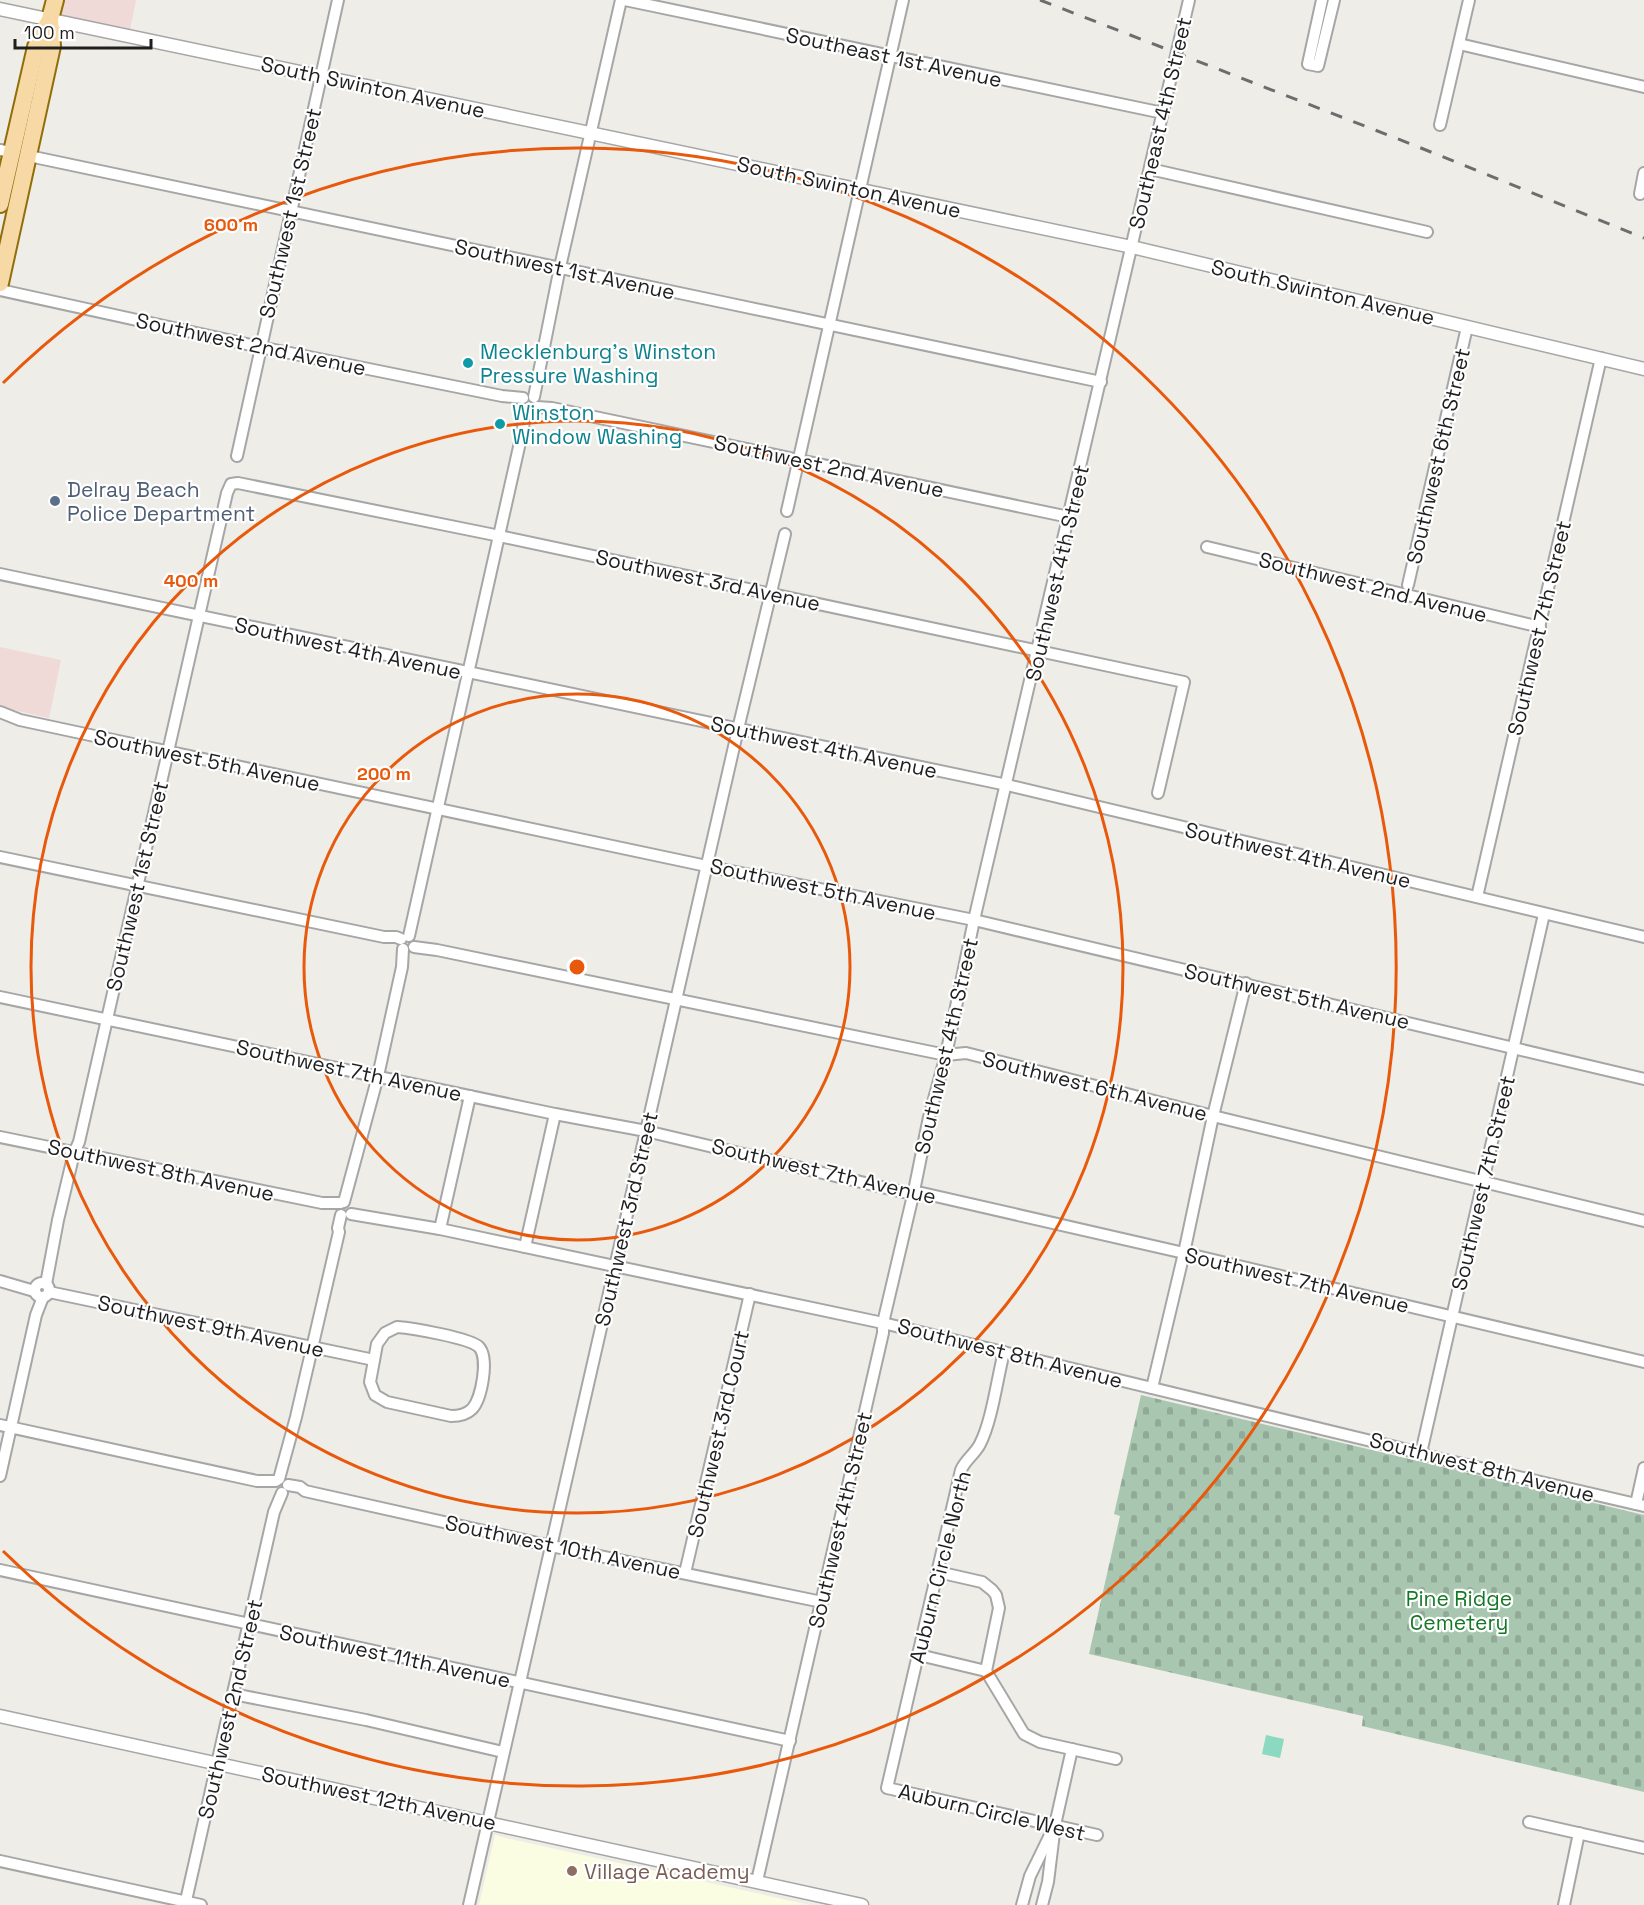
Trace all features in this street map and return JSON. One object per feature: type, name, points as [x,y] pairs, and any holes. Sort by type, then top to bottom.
[{"type":"main road","points":[[0,204],[6,151],[18,128],[36,47],[50,20],[55,0]]},
{"type":"main road","points":[[0,283],[52,46],[50,20]]},
{"type":"main road","points":[[18,128],[29,156]]},
{"type":"main road","points":[[6,151],[24,177]]},
{"type":"street","name":"Southwest 1st Street","points":[[237,456],[338,0]]},
{"type":"street","name":"Southeast 1st Avenue","points":[[623,0],[1163,113]]},
{"type":"street","name":"Southwest 2nd Street","points":[[185,1903],[274,1512],[278,1508],[281,1486],[287,1468],[286,1459],[339,1233],[345,1209],[355,1185],[351,1178],[378,1076],[498,536],[530,403],[532,381],[538,374],[560,267],[623,0]]},
{"type":"street","points":[[788,511],[903,0]]},
{"type":"street","name":"Southeast 4th Street","points":[[1132,247],[1189,0]]},
{"type":"street","points":[[1322,0],[1308,64],[1318,66],[1334,0]]},
{"type":"street","points":[[1440,125],[1469,0]]},
{"type":"street","name":"South Swinton Avenue","points":[[0,9],[1132,247],[1644,369]]},
{"type":"street","points":[[1459,44],[1644,87]]},
{"type":"street","name":"Southwest 1st Avenue","points":[[29,156],[1101,382]]},
{"type":"street","points":[[1150,169],[1427,232]]},
{"type":"street","points":[[1640,194],[1644,173]]},
{"type":"street","name":"Southwest 4th Street","points":[[757,1881],[883,1332],[933,1100],[946,1055],[974,920],[1132,247]]},
{"type":"street","name":"Southwest 2nd Avenue","points":[[0,290],[260,347],[1070,517]]},
{"type":"street","name":"Southwest 6th Street","points":[[1408,585],[1467,327]]},
{"type":"street","name":"Southwest 7th Street","points":[[1477,897],[1601,358]]},
{"type":"street","name":"Southwest 3rd Avenue","points":[[231,484],[238,483],[498,536],[1184,682],[1158,793]]},
{"type":"street","name":"Southwest 1st Street","points":[[0,1476],[6,1426],[36,1315],[44,1267],[52,1254],[74,1153],[79,1142],[227,493],[231,484]]},
{"type":"street","name":"Southwest 3rd Street","points":[[469,1905],[769,593],[785,534]]},
{"type":"street","name":"Southwest 2nd Avenue","points":[[1206,547],[1540,627]]},
{"type":"street","name":"Southwest 4th Avenue","points":[[0,574],[1007,786],[1644,937]]},
{"type":"street","name":"Southwest 5th Avenue","points":[[0,712],[20,720],[168,752],[974,920],[1644,1079]]},
{"type":"street","name":"Southwest 6th Avenue","points":[[0,856],[384,937],[389,941],[946,1055],[966,1053],[1644,1221]]},
{"type":"street","name":"Southwest 7th Street","points":[[1421,1453],[1544,914]]},
{"type":"street","points":[[1152,1388],[1246,983]]},
{"type":"street","name":"Southwest 7th Avenue","points":[[0,997],[555,1114],[646,1131],[903,1192],[914,1191],[1184,1253],[1644,1362]]},
{"type":"street","points":[[440,1229],[470,1096]]},
{"type":"street","points":[[525,1247],[555,1114]]},
{"type":"street","name":"Southwest 8th Avenue","points":[[0,1137],[322,1203],[332,1202],[345,1209],[359,1208],[372,1216],[884,1323],[1441,1459],[1640,1505]]},
{"type":"street","name":"Southwest 9th Avenue","points":[[5,1282],[374,1360]]},
{"type":"street","name":"Southwest 3rd Court","points":[[685,1573],[750,1294]]},
{"type":"street","points":[[397,1327],[470,1342],[481,1350],[485,1368],[475,1406],[464,1414],[451,1416],[380,1399],[375,1395],[370,1382],[374,1360],[377,1344],[385,1333],[397,1327]]},
{"type":"street","name":"Auburn Circle North","points":[[887,1788],[961,1470],[963,1464],[977,1449],[986,1429],[1004,1352]]},
{"type":"street","name":"Southwest 10th Avenue","points":[[6,1426],[551,1546],[822,1602]]},
{"type":"street","points":[[1640,1505],[1644,1468]]},
{"type":"street","name":"Southwest 11th Avenue","points":[[0,1570],[790,1741]]},
{"type":"street","points":[[938,1572],[982,1582],[996,1595],[999,1608],[986,1671],[1024,1734],[1040,1742],[1116,1759]]},
{"type":"street","points":[[919,1655],[986,1671]]},
{"type":"street","points":[[233,1694],[366,1720],[503,1752]]},
{"type":"street","name":"Southwest 12th Avenue","points":[[0,1716],[862,1905]]},
{"type":"street","points":[[1042,1905],[1048,1882],[1055,1826],[1072,1749]]},
{"type":"street","name":"Auburn Circle West","points":[[887,1788],[1097,1835]]},
{"type":"street","points":[[1529,1822],[1644,1848]]},
{"type":"street","points":[[1022,1905],[1040,1854],[1055,1826]]},
{"type":"street","points":[[1564,1905],[1579,1833]]},
{"type":"street","points":[[0,1861],[201,1905]]},
{"type":"shaded area","points":[[61,0],[136,0],[130,30],[58,14]]},
{"type":"shaded area","points":[[0,647],[61,660],[49,718],[0,707]]},
{"type":"shaded area","name":"Village Academy","points":[[495,1835],[506,1838],[810,1905],[479,1905]]},
{"type":"green space","name":"Pine Ridge Cemetery","points":[[1141,1395],[1644,1515],[1644,1792],[1362,1726],[1363,1716],[1089,1654],[1120,1516],[1114,1514]]},
{"type":"green space","points":[[1266,1735],[1284,1739],[1280,1758],[1262,1754]]},
{"type":"railway","points":[[1040,0],[1411,144],[1644,238]]},
{"type":"place","name":"Mecklenburg's Winston Pressure Washing","points":[[468,363]]},
{"type":"place","name":"Winston Window Washing","points":[[500,424]]},
{"type":"place","name":"Delray Beach Police Department","points":[[55,501]]},
{"type":"place","name":"Village Academy","points":[[572,1871]]}]
